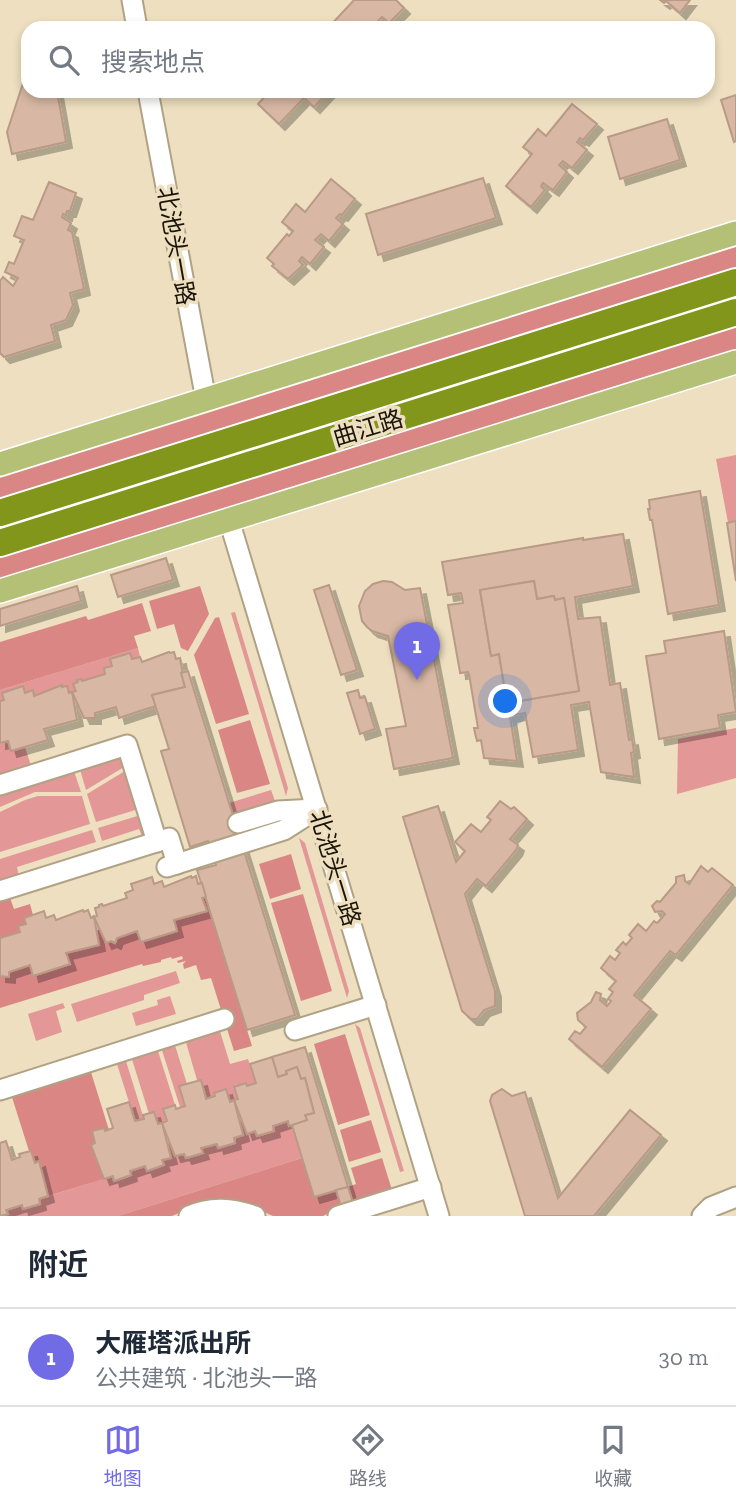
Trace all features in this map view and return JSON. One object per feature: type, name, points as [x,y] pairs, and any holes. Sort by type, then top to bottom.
[{"type":"highway","name":"曲江路","points":[[0,513],[736,282]]},
{"type":"highway","name":"曲江路","points":[[0,542],[736,312]]},
{"type":"main road","points":[[0,464],[736,233]]},
{"type":"main road","name":"曲江路","points":[[0,591],[736,362]]},
{"type":"street","points":[[132,0],[136,21]]},
{"type":"street","name":"北池头一路","points":[[149,98],[206,400]]},
{"type":"street","name":"北池头一路","points":[[229,520],[439,1216]]},
{"type":"street","points":[[0,785],[127,745],[157,842]]},
{"type":"street","points":[[237,823],[278,811],[317,809]]},
{"type":"street","points":[[0,891],[169,838],[172,865],[284,830],[317,809]]},
{"type":"street","points":[[295,1030],[376,1004]]},
{"type":"street","points":[[1,1085],[224,1019]]},
{"type":"street","points":[[338,1216],[431,1187]]},
{"type":"street","points":[[702,1216],[711,1207],[736,1197]]},
{"type":"street","points":[[189,1216],[201,1211],[222,1209],[255,1216]]},
{"type":"shaded area","points":[[736,247],[736,269],[0,499],[0,478]]},
{"type":"shaded area","points":[[736,323],[736,350],[0,580],[0,554]]},
{"type":"shaded area","points":[[736,455],[736,565],[716,459]]},
{"type":"shaded area","points":[[200,586],[209,614],[188,651],[181,648],[174,624],[157,629],[149,601]]},
{"type":"shaded area","points":[[142,603],[151,631],[134,636],[138,648],[0,690],[0,642],[86,616],[88,620]]},
{"type":"shaded area","points":[[235,612],[288,788],[286,796],[231,613]]},
{"type":"shaded area","points":[[219,617],[249,714],[216,724],[194,655],[215,618]]},
{"type":"shaded area","points":[[138,648],[140,657],[132,659],[130,653],[110,659],[112,666],[104,668],[105,674],[77,680],[78,682],[73,684],[76,691],[69,693],[61,685],[34,696],[32,691],[2,693],[4,700],[0,701],[0,690]]},
{"type":"shaded area","points":[[250,720],[270,784],[237,793],[218,730]]},
{"type":"shaded area","points":[[736,728],[736,778],[677,794],[678,739]]},
{"type":"shaded area","points":[[8,741],[11,751],[25,747],[32,769],[0,779],[0,743]]},
{"type":"shaded area","points":[[125,752],[129,764],[86,790],[79,766]]},
{"type":"shaded area","points":[[73,768],[81,792],[35,792],[0,807],[0,791]]},
{"type":"shaded area","points":[[130,768],[142,808],[96,822],[87,794]]},
{"type":"shaded area","points":[[271,790],[275,801],[233,815],[229,803]]},
{"type":"shaded area","points":[[38,796],[82,796],[90,824],[0,852],[0,812]]},
{"type":"shaded area","points":[[144,814],[151,836],[143,838],[139,829],[102,841],[98,828]]},
{"type":"shaded area","points":[[92,830],[96,842],[17,867],[19,877],[0,883],[0,859]]},
{"type":"shaded area","points":[[299,838],[305,843],[349,991],[347,998]]},
{"type":"shaded area","points":[[291,854],[301,889],[270,899],[259,864]]},
{"type":"shaded area","points":[[303,894],[332,991],[301,1001],[271,903]]},
{"type":"shaded area","points":[[9,895],[14,909],[30,904],[33,915],[24,918],[26,924],[18,926],[19,932],[0,938],[0,898]]},
{"type":"shaded area","points":[[206,897],[252,1046],[234,1051],[211,978],[201,980],[196,965],[184,969],[183,964],[186,961],[177,961],[183,959],[182,956],[143,966],[142,964],[0,1008],[0,976],[7,977],[9,972],[30,965],[33,976],[69,965],[66,953],[99,945],[95,931],[101,929],[106,943],[111,941],[114,944],[117,938],[137,931],[141,942],[177,931],[174,920],[206,911],[202,898]]},
{"type":"shaded area","points":[[176,971],[180,983],[144,995],[144,1000],[77,1022],[71,1004]]},
{"type":"shaded area","points":[[170,996],[176,1014],[136,1026],[132,1013],[158,1005],[157,1000]]},
{"type":"shaded area","points":[[63,1003],[65,1008],[56,1011],[62,1032],[36,1041],[28,1014]]},
{"type":"shaded area","points":[[355,1024],[360,1028],[404,1171],[400,1172]]},
{"type":"shaded area","points":[[219,1028],[230,1064],[248,1059],[256,1083],[235,1086],[238,1099],[230,1102],[226,1089],[206,1099],[201,1080],[197,1080],[185,1039]]},
{"type":"shaded area","points":[[345,1034],[370,1115],[338,1125],[314,1044]]},
{"type":"shaded area","points":[[174,1042],[187,1084],[179,1087],[185,1106],[180,1107],[161,1047]]},
{"type":"shaded area","points":[[157,1048],[175,1105],[163,1109],[167,1121],[158,1124],[155,1112],[149,1114],[131,1056]]},
{"type":"shaded area","points":[[125,1058],[144,1119],[135,1121],[116,1061]]},
{"type":"shaded area","points":[[90,1069],[109,1130],[105,1131],[103,1128],[92,1132],[95,1143],[91,1145],[104,1179],[48,1196],[39,1162],[35,1163],[29,1151],[11,1094]]},
{"type":"shaded area","points":[[242,1120],[247,1134],[255,1131],[257,1136],[274,1131],[273,1126],[288,1121],[289,1126],[292,1125],[302,1158],[118,1216],[3,1216],[8,1214],[6,1210],[22,1205],[24,1209],[40,1204],[39,1199],[113,1176],[115,1181],[131,1176],[130,1171],[145,1166],[147,1170],[163,1166],[162,1160],[171,1157],[167,1144],[171,1142],[175,1156],[184,1154],[186,1158],[202,1153],[201,1148],[217,1144],[219,1148],[235,1143],[238,1121]]},
{"type":"shaded area","points":[[371,1120],[381,1152],[349,1162],[340,1130]]},
{"type":"shaded area","points":[[302,1158],[336,1190],[341,1206],[323,1216],[273,1216],[262,1211],[192,1207],[172,1216],[118,1216]]},
{"type":"shaded area","points":[[382,1158],[392,1190],[353,1202],[348,1187],[356,1184],[351,1168]]},
{"type":"building","points":[[354,0],[396,0],[404,8],[391,21],[382,17],[378,21],[334,21]]},
{"type":"building","points":[[660,0],[690,0],[680,13],[666,1],[664,3]]},
{"type":"building","points":[[21,89],[21,98],[58,98],[66,142],[12,154],[7,132]]},
{"type":"building","points":[[736,95],[736,141],[734,142],[721,100]]},
{"type":"building","points":[[264,98],[304,98],[279,124],[258,104]]},
{"type":"building","points":[[304,98],[322,98],[314,107]]},
{"type":"building","points":[[572,104],[597,124],[583,140],[580,138],[577,142],[587,150],[572,168],[563,161],[559,165],[567,172],[553,190],[543,183],[541,186],[545,190],[531,207],[506,186],[532,154],[523,147],[538,129],[546,136]]},
{"type":"building","points":[[667,119],[680,160],[620,179],[608,137]]},
{"type":"building","points":[[483,178],[496,218],[378,255],[366,214]]},
{"type":"building","points":[[331,179],[355,199],[342,215],[336,218],[343,224],[329,241],[321,234],[315,240],[324,247],[310,264],[302,257],[299,261],[303,265],[288,279],[272,266],[274,264],[267,258],[287,234],[289,236],[293,231],[282,222],[296,204],[305,212]]},
{"type":"building","points":[[49,182],[76,193],[70,211],[62,217],[71,223],[68,230],[72,232],[84,289],[70,293],[73,305],[66,320],[51,325],[55,341],[4,357],[0,353],[0,281],[3,277],[13,286],[18,278],[5,272],[9,262],[14,264],[24,240],[14,236],[22,216],[33,220]]},
{"type":"building","points":[[700,491],[719,605],[668,614],[648,509],[649,500]]},
{"type":"building","points":[[736,521],[736,581],[727,523]]},
{"type":"building","points":[[623,534],[633,586],[575,597],[578,619],[600,617],[610,685],[620,683],[629,740],[632,739],[634,777],[601,772],[589,702],[571,705],[578,750],[533,757],[525,713],[510,716],[517,761],[484,758],[481,740],[477,741],[474,728],[478,728],[469,674],[460,673],[448,605],[463,603],[461,593],[448,595],[442,562]],"holes":[[[534,581],[537,599],[554,596],[555,600],[564,598],[579,691],[507,703],[499,654],[491,656],[480,590]]]},
{"type":"building","points":[[166,558],[173,580],[118,597],[111,575]]},
{"type":"building","points":[[534,581],[537,599],[554,596],[555,600],[564,598],[579,691],[507,703],[499,654],[491,656],[480,590]]},
{"type":"building","points":[[392,582],[405,590],[420,588],[453,758],[394,769],[386,729],[406,726],[388,636],[367,627],[362,621],[359,606],[365,591],[373,584]]},
{"type":"building","points":[[329,585],[357,670],[341,675],[314,590]]},
{"type":"building","points":[[77,586],[81,601],[0,626],[0,609]]},
{"type":"building","points":[[724,631],[736,712],[718,715],[720,728],[659,739],[646,656],[666,653],[664,641]]},
{"type":"building","points":[[174,652],[176,659],[180,658],[185,687],[152,695],[156,706],[119,718],[116,707],[95,713],[95,718],[84,718],[72,692],[76,691],[73,684],[78,682],[77,680],[105,674],[104,668],[112,666],[110,659],[130,653],[132,659],[140,657],[142,662]]},
{"type":"building","points":[[188,671],[295,1015],[247,1030],[197,870],[216,865],[208,841],[190,847],[161,751],[169,749],[152,695],[185,687],[181,673]]},
{"type":"building","points":[[62,685],[67,686],[69,693],[72,692],[77,720],[44,729],[48,740],[11,751],[8,741],[0,743],[0,701],[4,700],[2,693],[23,686],[25,693],[33,690],[34,696]]},
{"type":"building","points":[[358,690],[360,698],[365,697],[375,729],[360,734],[347,693]]},
{"type":"building","points":[[500,801],[511,809],[514,807],[527,819],[510,839],[518,845],[516,850],[486,886],[477,879],[465,894],[495,991],[495,1006],[484,1010],[477,1019],[471,1019],[462,1011],[403,817],[438,806],[456,862],[465,851],[455,842],[471,824],[481,832],[491,820],[487,817]]},
{"type":"building","points":[[701,866],[708,872],[712,868],[733,885],[676,955],[670,951],[634,995],[651,1009],[602,1067],[569,1039],[575,1031],[580,1034],[586,1027],[578,1020],[577,1013],[591,1002],[596,992],[601,994],[600,1000],[607,1006],[613,992],[609,989],[616,981],[601,968],[610,956],[615,960],[620,953],[616,950],[623,942],[626,945],[632,938],[629,935],[638,924],[646,931],[654,921],[657,923],[661,919],[665,914],[662,911],[655,912],[652,906],[657,901],[660,902],[676,883],[676,877],[684,875],[689,884]]},
{"type":"building","points":[[196,876],[198,884],[202,883],[206,897],[202,898],[207,911],[174,920],[177,931],[141,942],[137,931],[117,938],[115,943],[106,943],[94,917],[97,916],[95,908],[127,898],[125,893],[133,890],[131,884],[152,877],[154,884],[162,881],[164,887]]},
{"type":"building","points":[[88,910],[91,918],[94,917],[99,945],[66,953],[70,964],[33,976],[30,965],[9,972],[9,977],[0,976],[0,938],[20,932],[18,926],[26,924],[24,918],[44,911],[46,918],[54,915],[56,920]]},
{"type":"building","points":[[305,1047],[348,1187],[314,1197],[292,1125],[307,1120],[305,1115],[314,1113],[305,1078],[301,1079],[297,1067],[278,1077],[272,1057]]},
{"type":"building","points":[[272,1057],[278,1077],[297,1067],[301,1079],[305,1078],[314,1113],[305,1115],[307,1120],[289,1126],[288,1121],[273,1126],[274,1131],[257,1136],[255,1131],[247,1134],[234,1100],[238,1099],[234,1087],[256,1083],[250,1064]]},
{"type":"building","points":[[201,1080],[206,1099],[226,1089],[230,1102],[234,1100],[243,1135],[234,1138],[235,1143],[218,1148],[217,1144],[201,1148],[203,1153],[186,1158],[184,1154],[175,1156],[162,1123],[167,1121],[163,1109],[175,1105],[176,1109],[185,1106],[179,1086]]},
{"type":"building","points":[[502,1089],[512,1096],[525,1092],[558,1198],[630,1110],[661,1135],[594,1216],[525,1216],[490,1101],[492,1095]]},
{"type":"building","points":[[129,1102],[135,1121],[154,1112],[158,1124],[162,1123],[171,1158],[162,1160],[164,1165],[147,1171],[145,1166],[114,1181],[113,1176],[104,1179],[91,1145],[95,1143],[92,1131],[113,1128],[107,1109]]},
{"type":"building","points":[[6,1141],[12,1160],[20,1157],[19,1154],[31,1151],[35,1163],[39,1161],[48,1196],[39,1199],[40,1204],[23,1209],[22,1205],[6,1210],[8,1214],[0,1216],[0,1143]]},
{"type":"building","points":[[348,1187],[357,1216],[344,1216],[336,1190]]},
{"type":"place","name":"大雁塔派出所","points":[[417,680]]}]
